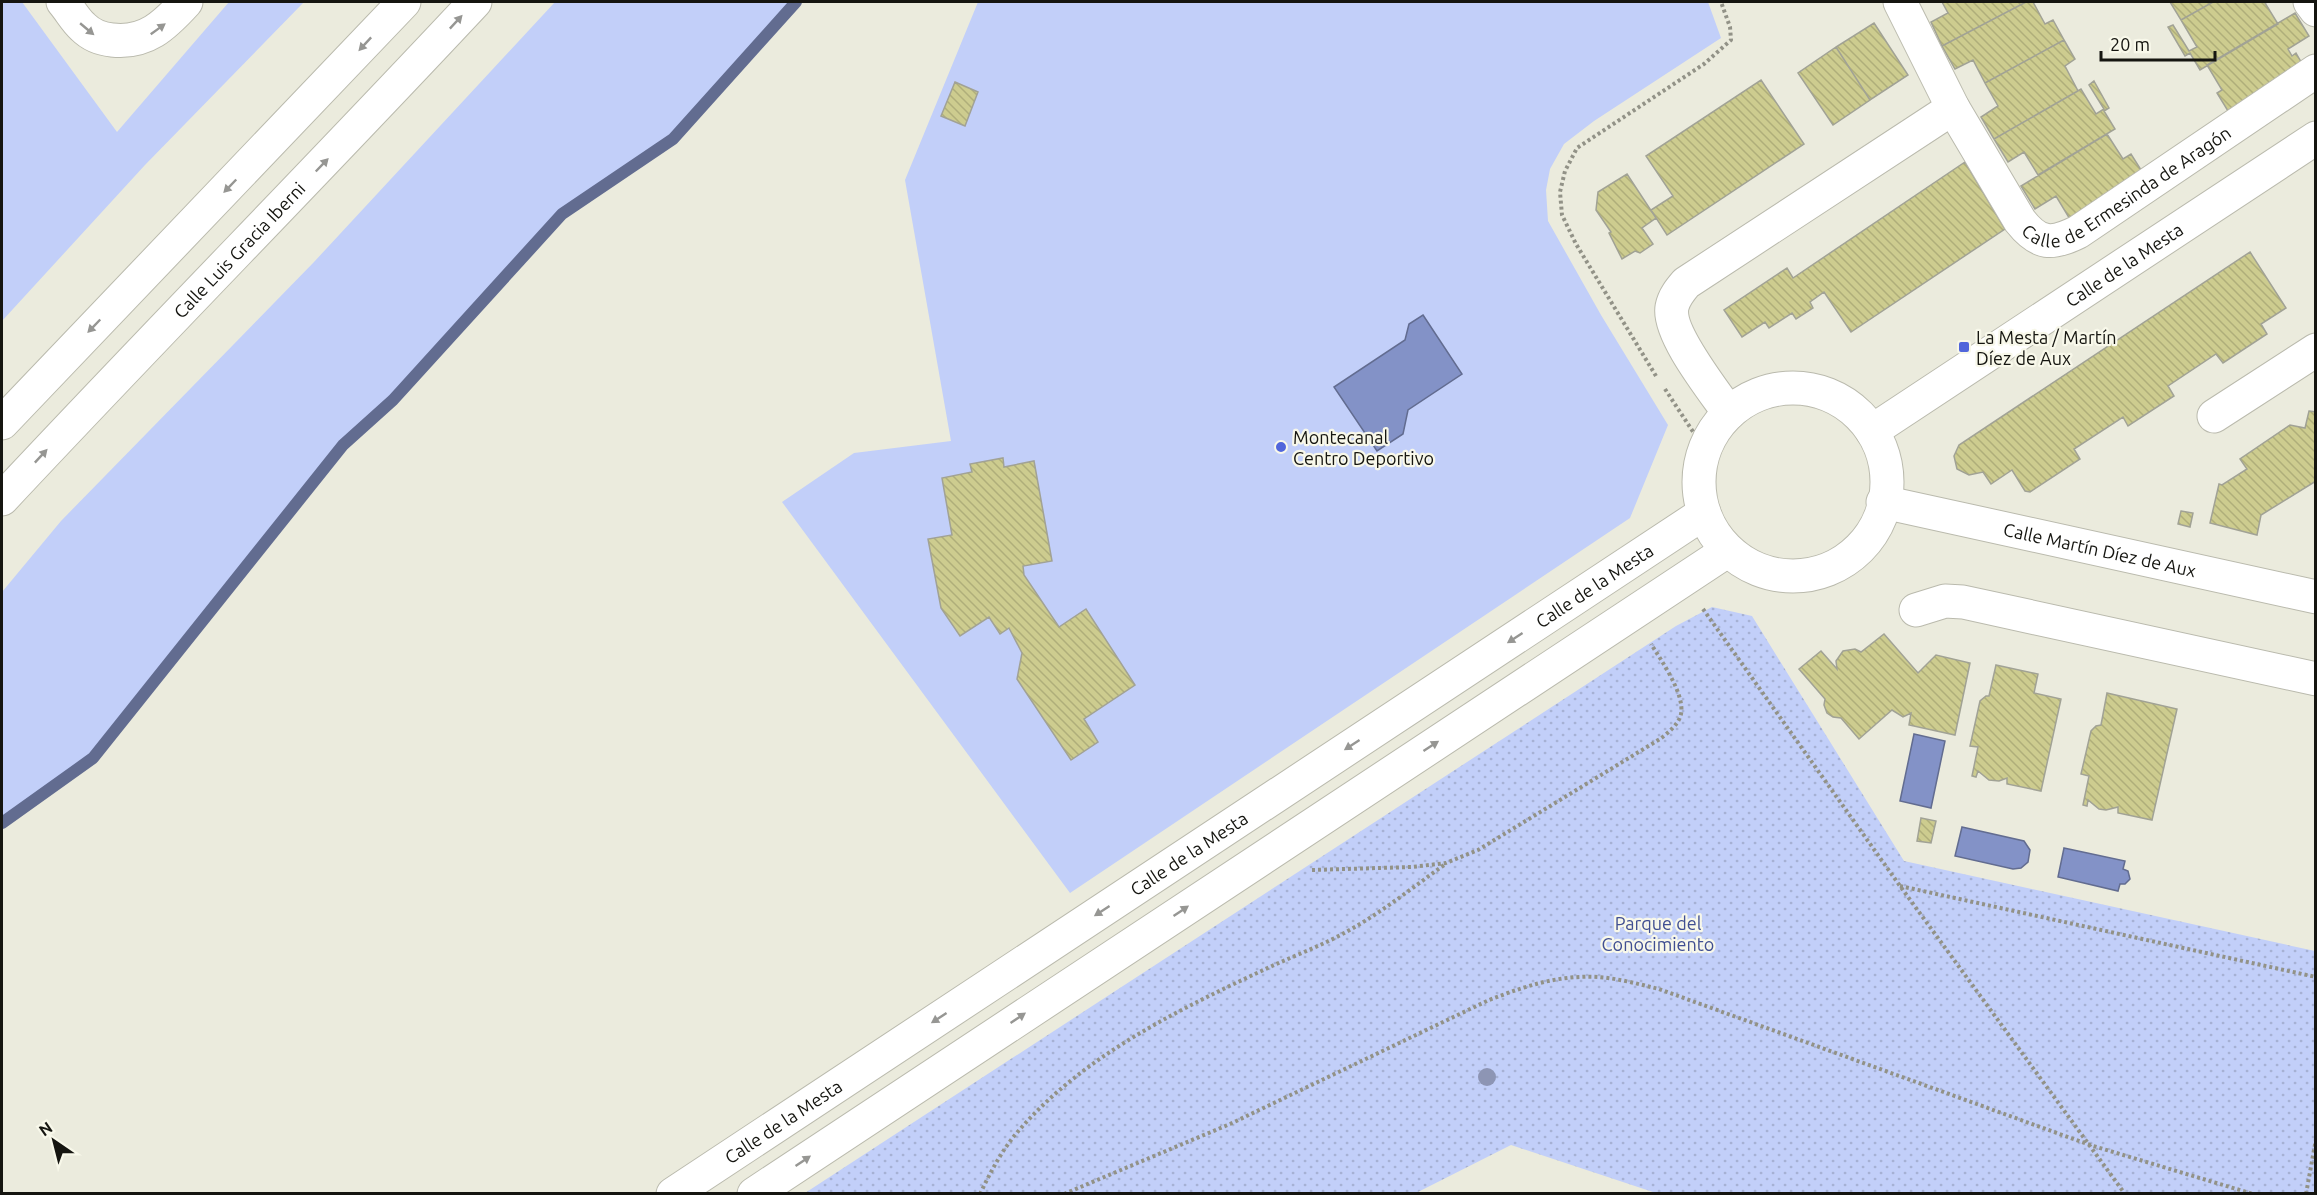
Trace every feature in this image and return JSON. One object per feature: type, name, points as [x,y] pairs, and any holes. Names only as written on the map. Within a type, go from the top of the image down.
[{"type":"street","points":[[63,2],[90,32],[106,40],[121,41],[147,36],[169,20],[186,2]]},
{"type":"street","points":[[2,423],[404,2]]},
{"type":"street","name":"Calle Luis Gracia Iberni","points":[[2,499],[475,2]]},
{"type":"street","name":"Calle de Ermesinda de Aragón","points":[[1900,2],[1953,108],[2020,221],[2032,235],[2044,240],[2060,241],[2078,231],[2316,71]]},
{"type":"street","points":[[2310,2],[2316,10]]},
{"type":"street","points":[[1729,413],[1677,335],[1672,309],[1677,294],[1686,283],[1953,108]]},
{"type":"street","name":"Calle de la Mesta","points":[[1872,431],[2316,138]]},
{"type":"street","points":[[2214,416],[2316,350]]},
{"type":"street","points":[[1777,389],[1804,389],[1835,398],[1849,407],[1872,431],[1885,465],[1887,480],[1883,502],[1872,533],[1860,549],[1845,561],[1827,570],[1805,576],[1786,577],[1762,572],[1727,551],[1711,528],[1704,513],[1699,492],[1705,450],[1712,435],[1729,413],[1751,397],[1777,389]]},
{"type":"street","name":"Calle Martín Díez de Aux","points":[[1883,502],[2316,597]]},
{"type":"street","name":"Calle de la Mesta","points":[[673,1194],[1704,513]]},
{"type":"street","points":[[754,1194],[1727,551]]},
{"type":"street","points":[[1916,610],[1946,601],[1962,602],[2316,680]]},
{"type":"path","points":[[1705,450],[1689,429],[1576,244],[1562,215],[1560,192],[1565,171],[1577,148],[1704,64],[1731,40],[1730,27],[1721,2]]},
{"type":"path","points":[[1683,580],[1900,886],[2125,1194]]},
{"type":"path","points":[[981,1194],[991,1171],[1015,1136],[1047,1102],[1088,1068],[1164,1019],[1346,932],[1446,863],[1478,850],[1660,739],[1673,728],[1681,715],[1681,703],[1674,684],[1633,615]]},
{"type":"path","points":[[1308,870],[1412,867],[1446,863]]},
{"type":"path","points":[[1900,886],[2316,977]]},
{"type":"path","points":[[1064,1194],[1230,1124],[1489,1000],[1532,984],[1580,976],[1622,980],[1659,989],[2090,1145],[2253,1194]]},
{"type":"path","points":[[2306,1194],[2316,1139]]},
{"type":"green space","points":[[2,2],[22,2],[117,132],[229,2],[304,2],[145,165],[2,321]]},
{"type":"green space","points":[[555,2],[796,2],[673,139],[562,214],[393,400],[343,445],[93,758],[2,823],[2,592],[61,521],[314,262]]},
{"type":"green space","name":"Montecanal Centro Deportivo","points":[[978,2],[1708,2],[1721,38],[1594,121],[1564,144],[1550,169],[1546,190],[1548,221],[1601,315],[1668,425],[1630,518],[1070,893],[782,502],[854,453],[951,441],[905,180]]},
{"type":"green space","name":"Parque del Conocimiento","points":[[1712,607],[1752,616],[1904,861],[2315,951],[2315,1193],[1656,1193],[1511,1145],[1416,1193],[805,1193],[1676,626]]},
{"type":"shaded area","points":[[1423,315],[1462,374],[1408,410],[1403,434],[1377,451],[1334,387],[1405,340],[1409,324]]},
{"type":"shaded area","points":[[1914,734],[1945,741],[1931,808],[1900,801]]},
{"type":"shaded area","points":[[1962,827],[2024,841],[2030,850],[2028,862],[2021,868],[2013,869],[1955,856]]},
{"type":"shaded area","points":[[2064,848],[2125,861],[2123,869],[2128,871],[2130,879],[2125,884],[2120,884],[2118,891],[2058,877]]},
{"type":"building","points":[[1942,2],[2026,2],[1942,46],[1931,22],[1948,13]]},
{"type":"building","points":[[2026,2],[2033,2],[2045,24],[2053,20],[2064,40],[1985,83],[1973,60],[1955,69],[1942,46]]},
{"type":"building","points":[[2170,2],[2213,2],[2181,20]]},
{"type":"building","points":[[2213,2],[2268,2],[2265,3],[2278,24],[2200,70],[2190,53],[2185,56],[2168,27],[2173,25],[2189,51],[2197,47],[2181,20]]},
{"type":"building","points":[[2295,13],[2309,36],[2288,49],[2292,56],[2296,53],[2304,67],[2231,116],[2217,93],[2222,90],[2207,65]]},
{"type":"building","points":[[1874,23],[1908,75],[1870,100],[1836,47]]},
{"type":"building","points":[[2064,40],[2075,59],[2065,66],[2078,91],[1994,139],[1981,117],[1998,106],[1985,83]]},
{"type":"building","points":[[1836,47],[1870,100],[1833,125],[1798,73]]},
{"type":"building","points":[[1761,80],[1804,144],[1667,235],[1651,210],[1673,196],[1646,156]]},
{"type":"building","points":[[2094,81],[2109,108],[2104,111],[2115,129],[2038,175],[2024,152],[2008,162],[1994,139],[2081,89],[2096,114],[2104,109],[2089,85]]},
{"type":"building","points":[[955,82],[978,92],[965,126],[941,116]]},
{"type":"building","points":[[2107,134],[2123,159],[2131,154],[2143,173],[2071,221],[2056,196],[2035,209],[2021,186]]},
{"type":"building","points":[[1965,162],[2005,229],[1851,332],[1824,292],[1810,302],[1813,308],[1796,319],[1792,313],[1769,328],[1765,322],[1742,337],[1724,310],[1787,268],[1793,278]]},
{"type":"building","points":[[1627,174],[1656,218],[1642,228],[1653,244],[1640,253],[1635,251],[1622,259],[1609,233],[1611,232],[1596,210],[1598,192]]},
{"type":"building","points":[[2250,252],[2286,308],[2261,324],[2267,334],[2223,363],[2216,354],[2168,386],[2174,396],[2128,426],[2123,417],[2074,449],[2080,459],[2030,492],[2025,491],[2012,470],[1991,484],[1983,472],[1969,475],[1957,469],[1954,456],[1959,445]]},
{"type":"building","points":[[2309,411],[2316,412],[2316,481],[2261,515],[2257,535],[2210,523],[2219,484],[2222,485],[2247,469],[2240,459],[2290,425],[2305,428]]},
{"type":"building","points":[[1003,458],[1004,467],[1034,461],[1052,561],[1023,566],[1024,575],[1059,627],[1086,609],[1135,685],[1084,719],[1098,742],[1071,760],[1017,679],[1022,653],[1009,628],[1000,634],[989,617],[960,636],[941,608],[928,539],[952,535],[942,478],[972,472],[970,464]]},
{"type":"building","points":[[2181,511],[2193,513],[2190,527],[2178,524]]},
{"type":"building","points":[[1884,634],[1918,673],[1936,655],[1970,663],[1955,735],[1909,725],[1911,713],[1903,717],[1892,710],[1859,739],[1841,718],[1827,713],[1824,705],[1825,699],[1799,669],[1821,651],[1837,669],[1836,661],[1843,651],[1855,649],[1861,652]]},
{"type":"building","points":[[1996,665],[2038,674],[2034,693],[2061,699],[2041,791],[2007,784],[2007,778],[1999,781],[1989,780],[1978,771],[1976,777],[1972,776],[1978,747],[1970,746],[1980,701],[1989,696]]},
{"type":"building","points":[[2107,693],[2177,709],[2152,820],[2118,813],[2118,807],[2099,809],[2088,800],[2087,806],[2083,805],[2089,776],[2081,774],[2091,731],[2101,725]]},
{"type":"building","points":[[1921,818],[1936,821],[1931,843],[1917,841]]},
{"type":"waterway","points":[[2,823],[93,758],[343,445],[393,400],[562,214],[673,139],[796,2]]},
{"type":"place","name":"La Mesta / Martín Díez de Aux","points":[[1964,347]]},
{"type":"place","name":"Montecanal Centro Deportivo","points":[[1281,447]]}]
